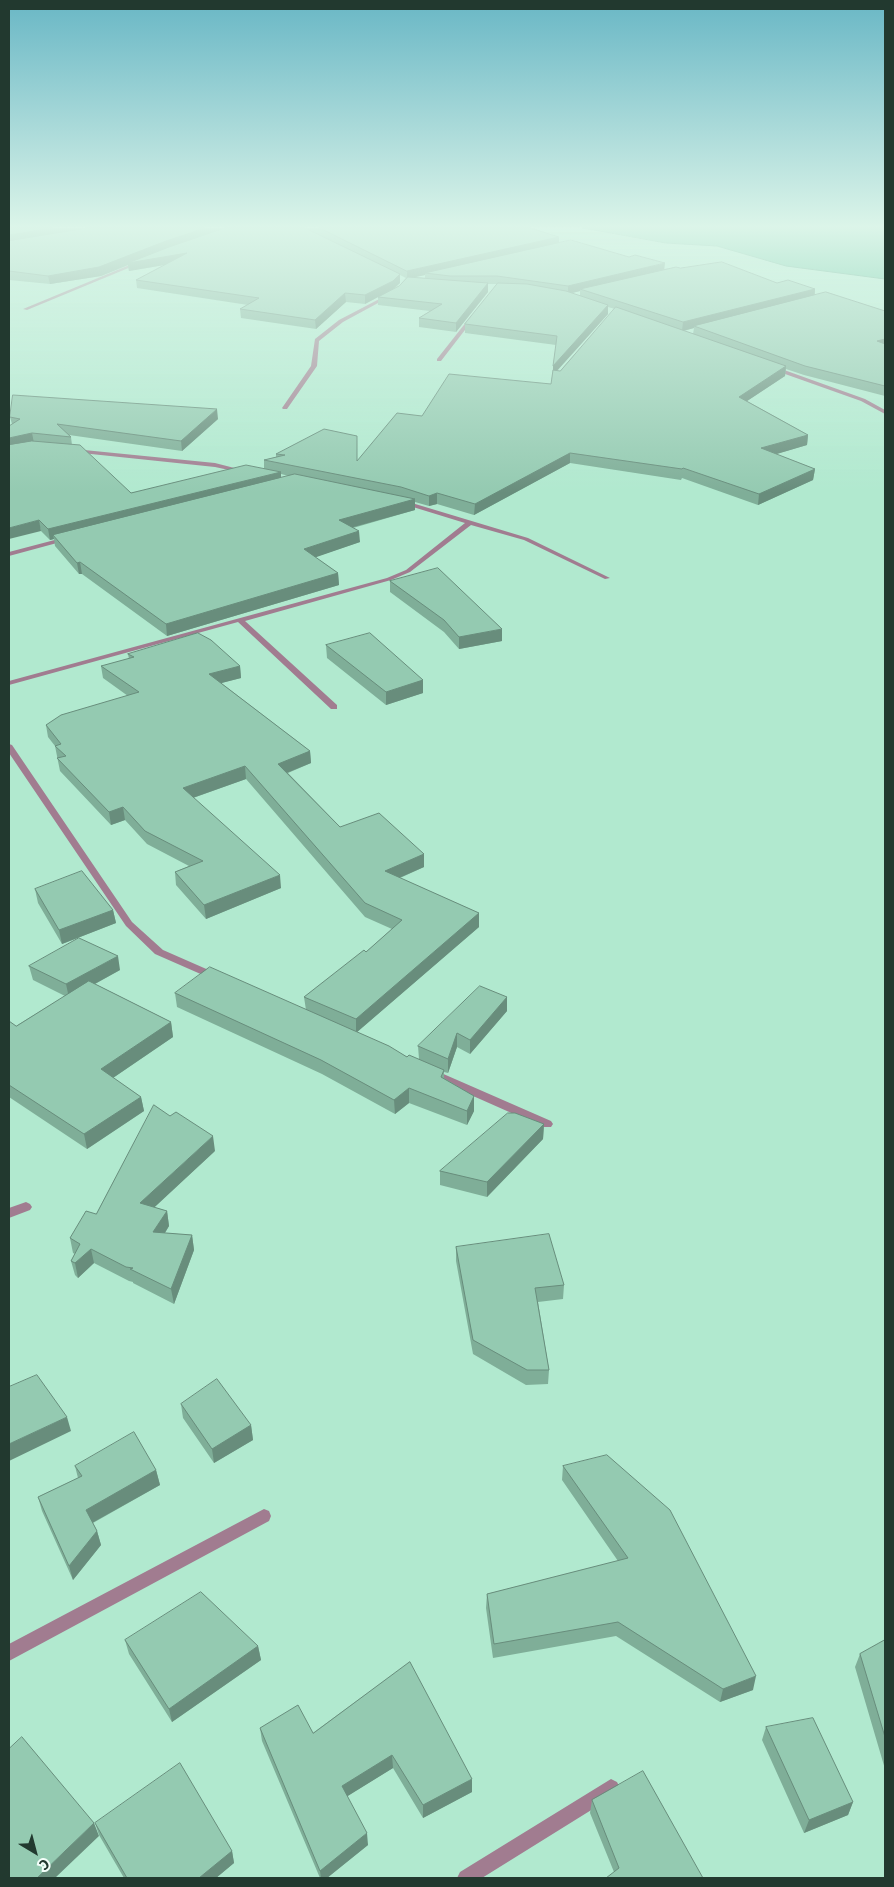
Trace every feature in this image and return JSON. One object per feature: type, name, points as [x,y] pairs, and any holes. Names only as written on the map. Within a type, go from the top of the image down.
[{"type":"street","points":[[284,408],[314,366],[317,340],[350,316]]},
{"type":"street","points":[[438,360],[474,316]]},
{"type":"street","points":[[763,364],[863,400],[885,412]]},
{"type":"street","points":[[63,450],[215,465],[251,472]]},
{"type":"street","points":[[391,500],[526,539],[607,578]]},
{"type":"street","points":[[9,683],[389,579],[408,571],[469,523]]},
{"type":"street","points":[[9,554],[76,537]]},
{"type":"street","points":[[240,620],[334,707]]},
{"type":"street","points":[[9,747],[129,924],[160,952],[222,980]]},
{"type":"street","points":[[421,1068],[547,1124]]},
{"type":"street","points":[[9,1213],[26,1207]]},
{"type":"street","points":[[9,1653],[264,1516]]},
{"type":"street","points":[[466,1878],[611,1788]]},
{"type":"building","points":[[288,316],[319,316],[315,320]]},
{"type":"building","points":[[422,316],[462,316],[456,323],[419,318]]},
{"type":"building","points":[[471,316],[598,316],[553,366],[557,336],[465,324]]},
{"type":"building","points":[[608,316],[642,316],[786,366],[739,397],[808,435],[761,448],[815,469],[759,494],[683,468],[570,453],[475,504],[437,493],[429,496],[401,487],[264,460],[285,455],[276,454],[324,429],[357,436],[357,461],[397,413],[422,416],[449,374],[551,384],[553,370],[560,371]]},
{"type":"building","points":[[664,316],[707,316],[683,322]]},
{"type":"building","points":[[733,316],[885,316],[885,339],[877,341],[885,344],[885,386],[805,366],[694,326]]},
{"type":"building","points":[[13,395],[217,409],[181,441],[57,424],[71,437],[32,433],[9,438],[9,426],[20,419],[10,417]]},
{"type":"building","points":[[32,441],[80,445],[131,493],[246,465],[281,472],[48,529],[39,520],[9,528],[9,445]]},
{"type":"building","points":[[295,474],[415,499],[339,520],[359,531],[304,549],[338,573],[166,624],[80,562],[77,563],[53,535]]},
{"type":"building","points":[[438,568],[502,629],[459,637],[444,620],[390,581]]},
{"type":"building","points":[[198,633],[211,640],[240,666],[209,674],[310,751],[278,764],[340,827],[379,813],[424,854],[385,871],[479,913],[356,1019],[304,997],[364,950],[366,952],[402,920],[365,903],[245,766],[183,788],[280,875],[204,905],[175,872],[203,861],[145,831],[123,807],[109,812],[57,758],[66,756],[55,746],[61,744],[46,725],[61,715],[139,692],[101,666],[134,657],[128,654]]},
{"type":"building","points":[[370,633],[423,680],[386,692],[326,645]]},
{"type":"building","points":[[82,871],[113,910],[59,930],[35,889]]},
{"type":"building","points":[[79,938],[118,956],[66,984],[29,966]]},
{"type":"building","points":[[210,967],[389,1046],[407,1057],[409,1055],[444,1070],[441,1077],[474,1096],[467,1111],[409,1088],[394,1100],[321,1060],[175,993]]},
{"type":"building","points":[[89,981],[171,1022],[101,1069],[141,1097],[84,1134],[9,1085],[9,1021],[16,1026]]},
{"type":"building","points":[[480,986],[507,997],[470,1040],[457,1033],[448,1059],[418,1046]]},
{"type":"building","points":[[154,1105],[170,1116],[176,1112],[213,1136],[140,1203],[167,1211],[153,1232],[192,1235],[171,1289],[130,1269],[133,1268],[126,1267],[91,1249],[75,1263],[71,1261],[80,1244],[70,1238],[86,1211],[96,1214]]},
{"type":"building","points":[[508,1113],[515,1113],[544,1124],[487,1182],[440,1171]]},
{"type":"building","points":[[549,1234],[564,1285],[535,1288],[549,1370],[527,1370],[473,1340],[456,1247]]},
{"type":"building","points":[[37,1375],[67,1417],[9,1444],[9,1387]]},
{"type":"building","points":[[217,1379],[251,1425],[212,1449],[181,1404]]},
{"type":"building","points":[[134,1432],[156,1470],[86,1510],[97,1531],[69,1566],[38,1497],[82,1476],[75,1466]]},
{"type":"building","points":[[607,1455],[670,1510],[756,1676],[723,1689],[618,1622],[494,1644],[487,1594],[628,1558],[563,1466]]},
{"type":"building","points":[[201,1592],[258,1646],[169,1709],[125,1640]]},
{"type":"building","points":[[885,1640],[885,1737],[860,1654]]},
{"type":"building","points":[[410,1662],[472,1779],[423,1805],[392,1755],[342,1786],[367,1833],[320,1871],[260,1728],[298,1705],[313,1733]]},
{"type":"building","points":[[813,1718],[853,1802],[809,1820],[766,1727]]},
{"type":"building","points":[[22,1737],[94,1823],[37,1878],[9,1878],[9,1749]]},
{"type":"building","points":[[180,1763],[232,1851],[199,1878],[127,1878],[95,1823]]},
{"type":"building","points":[[643,1771],[703,1878],[606,1878],[619,1868],[592,1800]]}]
